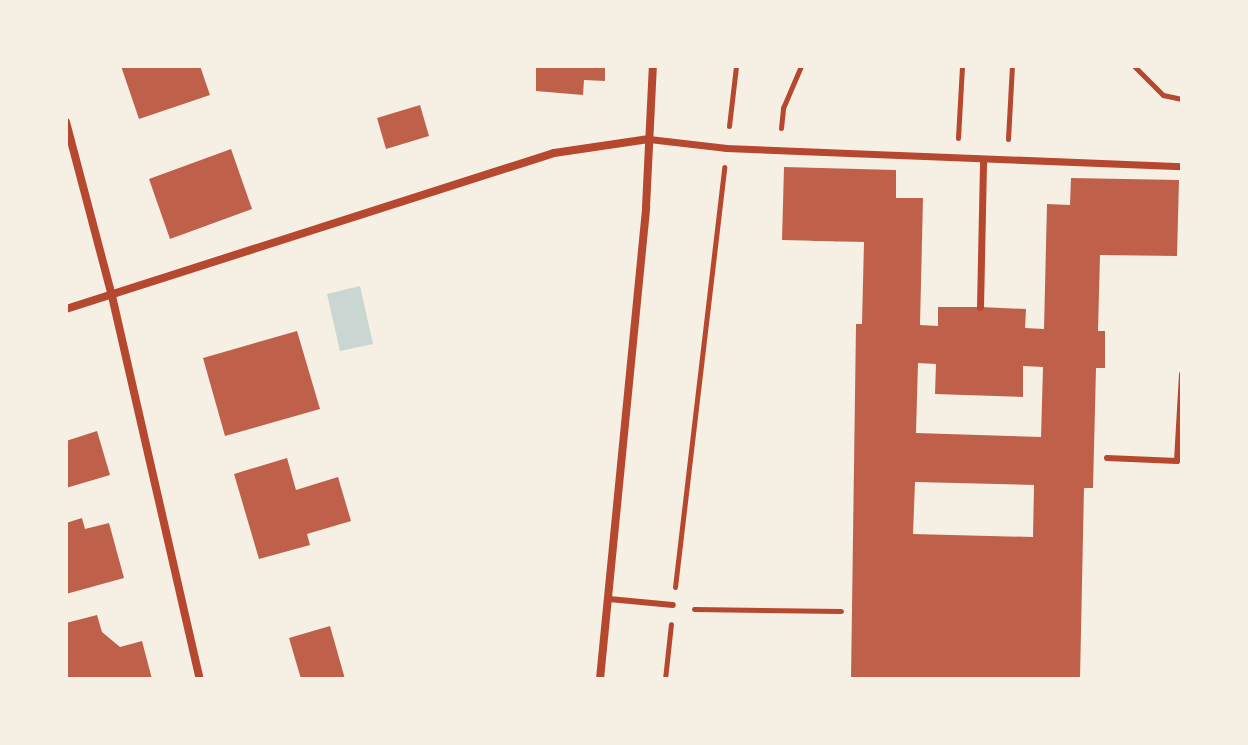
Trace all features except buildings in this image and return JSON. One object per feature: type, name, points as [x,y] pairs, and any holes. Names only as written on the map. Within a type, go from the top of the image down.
[{"type":"street","points":[[600,679],[638,300],[653,66]]},
{"type":"street","points":[[66,122],[112,296],[200,679]]},
{"type":"street","points":[[66,309],[554,153],[649,139],[726,148],[1182,166]]},
{"type":"street","points":[[980,307],[983,160]]},
{"type":"lane","points":[[1107,458],[1177,461],[1182,374]]},
{"type":"lane","points":[[609,599],[673,605]]},
{"type":"path","points":[[665,679],[736,66]]},
{"type":"path","points":[[779,149],[783,108],[801,66]]},
{"type":"path","points":[[957,159],[962,66]]},
{"type":"path","points":[[1007,160],[1012,66]]},
{"type":"path","points":[[1134,66],[1163,95],[1182,99]]},
{"type":"path","points":[[673,605],[692,609],[841,611]]},
{"type":"shaded area","points":[[360,286],[373,344],[340,351],[327,294]]}]
